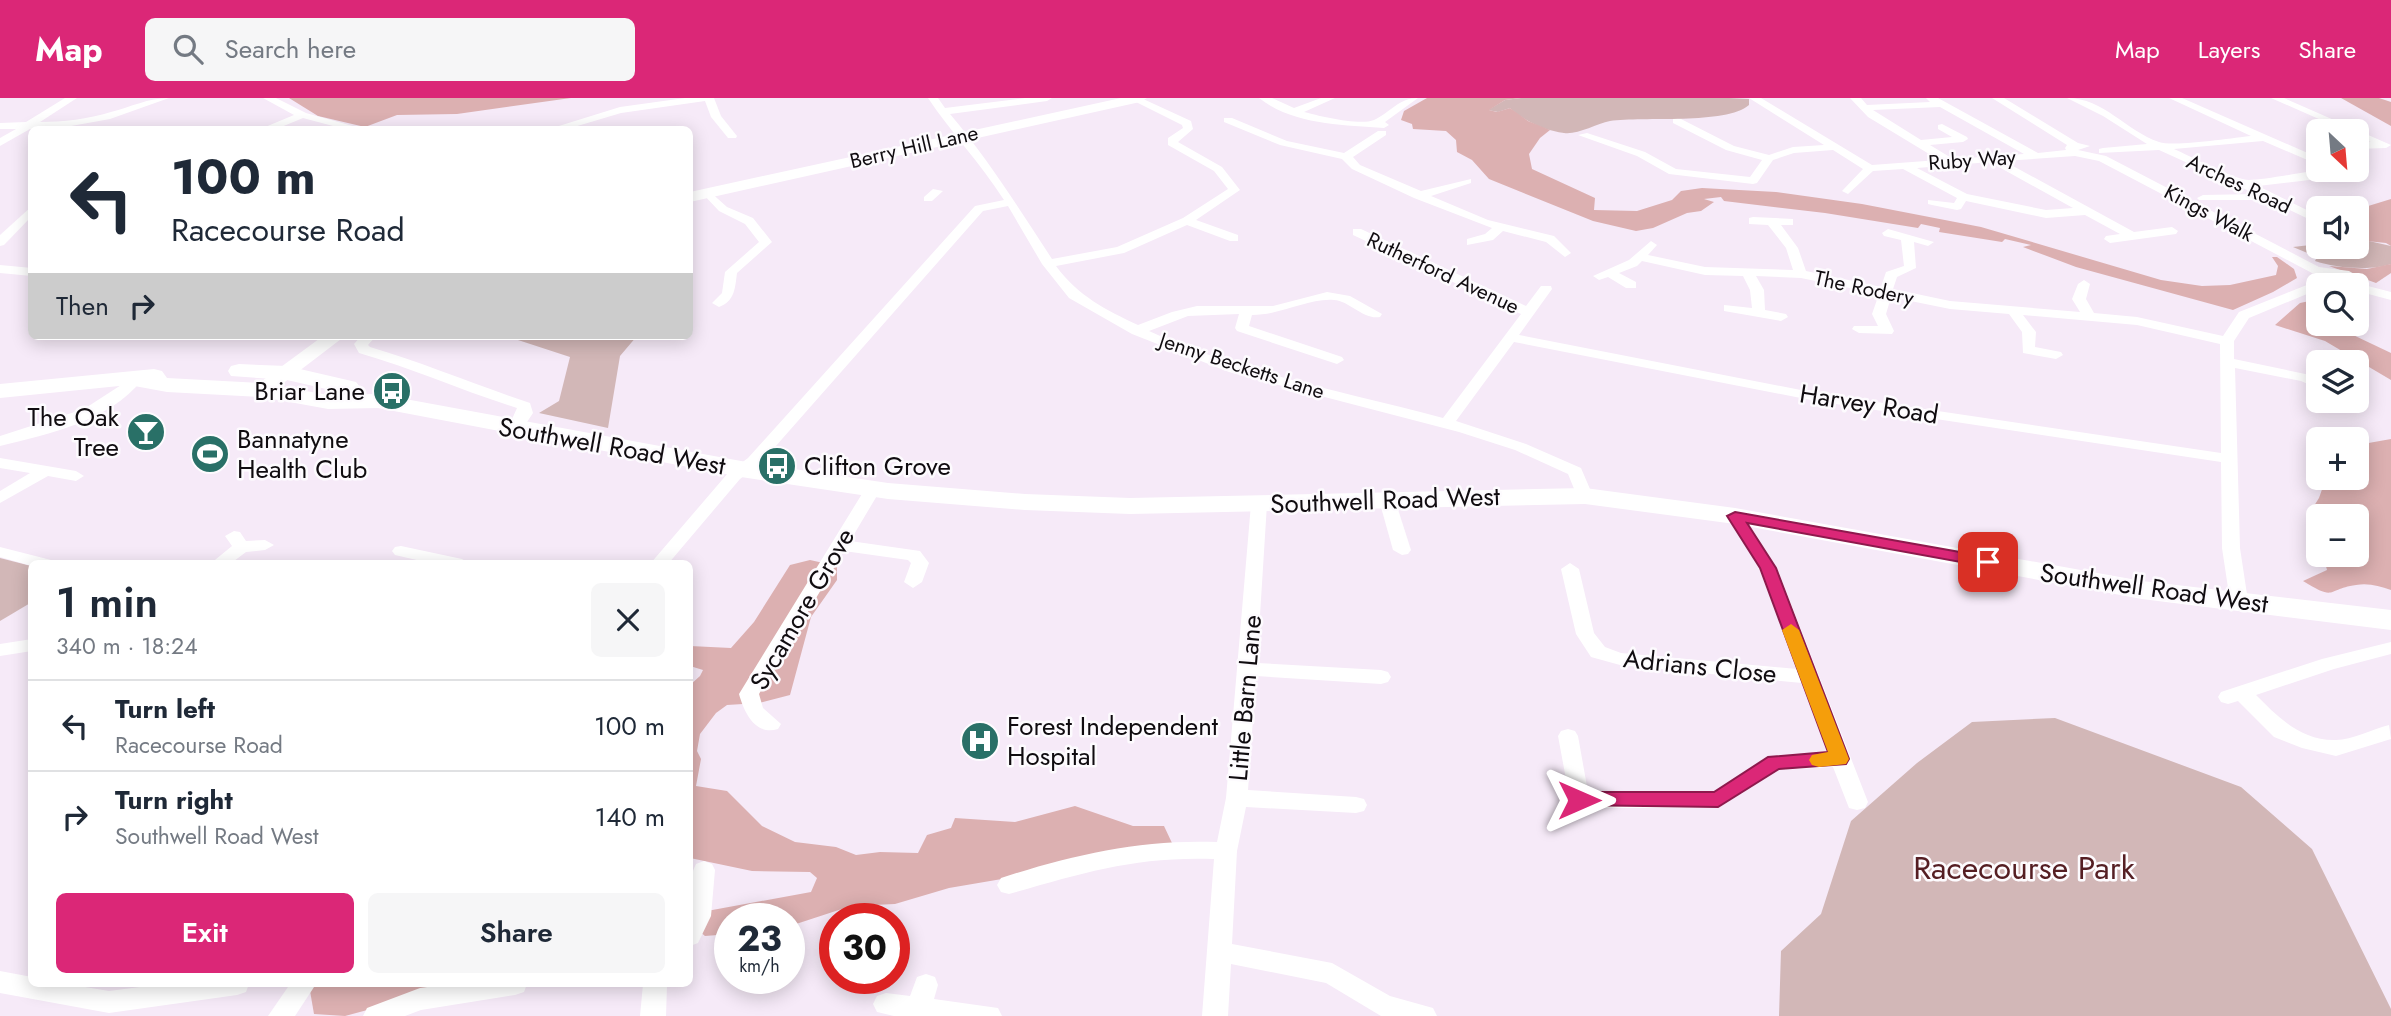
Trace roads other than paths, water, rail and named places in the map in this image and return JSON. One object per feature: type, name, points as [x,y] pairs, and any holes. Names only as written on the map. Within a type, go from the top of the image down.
[{"type":"main road","name":"Southwell Road West","points":[[0,391],[135,380],[179,371],[287,373],[351,388],[378,401]]},
{"type":"main road","name":"Southwell Road West","points":[[135,380],[167,385],[262,390],[328,402],[378,401],[741,469],[873,489],[1038,503],[1130,506],[1584,496],[1735,516],[2141,590],[2391,620]]},
{"type":"street","points":[[0,143],[72,98]]},
{"type":"street","points":[[60,125],[110,116],[164,98]]},
{"type":"street","points":[[268,98],[302,115],[346,126]]},
{"type":"street","points":[[565,126],[620,110],[708,98],[716,117],[732,136]]},
{"type":"street","name":"Jenny Becketts Lane","points":[[933,98],[941,112],[966,136],[1011,202],[1048,264],[1075,297],[1166,344],[1269,379],[1447,424],[1543,454],[1575,471],[1584,496]]},
{"type":"street","points":[[941,112],[1047,98]]},
{"type":"street","points":[[1048,264],[1120,250],[1187,221],[1234,190],[1218,169],[1172,143],[1173,138],[1188,129],[1187,123],[1137,98]]},
{"type":"street","name":"Berry Hill Lane","points":[[693,196],[1137,98]]},
{"type":"street","points":[[1264,98],[1294,112],[1372,131]]},
{"type":"street","points":[[1294,112],[1330,98]]},
{"type":"street","points":[[1346,157],[1393,110],[1413,98]]},
{"type":"street","points":[[1754,98],[1870,168],[1849,189],[1836,184]]},
{"type":"street","points":[[1855,98],[1863,108],[1951,162]]},
{"type":"street","points":[[1997,98],[2076,150],[2103,154],[2160,146],[2266,138]]},
{"type":"street","name":"Arches Road","points":[[2072,98],[2108,114],[2133,133],[2306,214]]},
{"type":"street","points":[[2174,98],[2306,156]]},
{"type":"street","points":[[2277,98],[2326,119]]},
{"type":"street","points":[[1863,108],[1936,101],[2036,156]]},
{"type":"street","points":[[273,126],[302,115]]},
{"type":"street","points":[[1228,120],[1284,143],[1346,157],[1356,167],[1484,223],[1550,239],[1564,253]]},
{"type":"street","points":[[1664,122],[1694,120]]},
{"type":"street","points":[[1677,121],[1730,148],[1769,158],[1793,150],[1836,147]]},
{"type":"street","points":[[0,126],[64,126]]},
{"type":"street","points":[[1919,143],[1964,139],[1942,127]]},
{"type":"street","points":[[1571,139],[1585,133],[1641,154],[1668,174],[1753,181],[1769,158]]},
{"type":"street","points":[[2370,138],[2386,145],[2370,146]]},
{"type":"street","points":[[2290,149],[2306,147]]},
{"type":"street","name":"Ruby Way","points":[[1870,168],[2036,156],[2076,150]]},
{"type":"street","name":"Kings Walk","points":[[2103,154],[2311,273]]},
{"type":"street","points":[[1992,159],[2097,214],[2132,236]]},
{"type":"street","points":[[1906,166],[1963,197],[2044,221],[2097,214]]},
{"type":"street","points":[[2245,184],[2306,177]]},
{"type":"street","points":[[1418,196],[1469,181]]},
{"type":"street","points":[[708,193],[723,209],[749,221],[766,242],[731,272],[728,294],[719,303]]},
{"type":"street","points":[[1932,202],[1957,207],[1963,197]]},
{"type":"street","points":[[2203,198],[2271,197]]},
{"type":"street","points":[[661,560],[741,469],[754,461],[979,208],[1011,202]]},
{"type":"street","points":[[0,242],[28,213]]},
{"type":"street","points":[[1187,221],[1234,238]]},
{"type":"street","points":[[1753,221],[1789,222]]},
{"type":"street","points":[[1772,222],[1792,248],[1801,274]]},
{"type":"street","points":[[1471,243],[1489,237],[1501,227]]},
{"type":"street","name":"Rutherford Avenue","points":[[1357,232],[1530,313]]},
{"type":"street","points":[[2110,239],[2172,232]]},
{"type":"street","points":[[1888,233],[1928,242]]},
{"type":"street","points":[[1550,239],[1565,234]]},
{"type":"street","points":[[1859,329],[1887,331],[1879,314],[1891,275],[1910,268],[1907,237]]},
{"type":"street","points":[[1631,285],[1605,274],[1642,257],[1651,246]]},
{"type":"street","name":"The Rodery","points":[[1642,257],[1705,271],[1801,274],[1950,305],[2137,321],[2227,341]]},
{"type":"street","points":[[0,269],[28,272]]},
{"type":"street","points":[[1747,272],[1757,290],[1759,313]]},
{"type":"street","points":[[2084,284],[2079,299],[2088,315]]},
{"type":"street","points":[[2239,601],[2231,548],[2227,341],[2244,315],[2306,286]]},
{"type":"street","points":[[1447,424],[1546,289]]},
{"type":"street","name":"Kings Walk","points":[[2369,290],[2391,296]]},
{"type":"street","points":[[1137,331],[1166,317],[1187,311],[1275,310],[1309,298],[1339,296],[1375,314]]},
{"type":"street","points":[[1729,307],[1781,317]]},
{"type":"street","points":[[1246,311],[1242,328],[1337,360]]},
{"type":"street","points":[[2014,312],[2029,332],[2028,350],[2056,355]]},
{"type":"street","name":"Harvey Road","points":[[1510,337],[1816,397],[2230,459]]},
{"type":"street","points":[[262,390],[330,340]]},
{"type":"street","points":[[365,340],[361,344],[364,350],[420,366],[472,389],[525,406],[525,413],[516,428]]},
{"type":"street","points":[[2228,362],[2306,379]]},
{"type":"street","points":[[0,441],[100,407],[120,395],[135,380]]},
{"type":"street","points":[[0,463],[76,476]]},
{"type":"street","points":[[0,498],[45,471]]},
{"type":"street","name":"Sycamore Grove","points":[[771,724],[754,712],[750,694],[873,489]]},
{"type":"street","points":[[1387,500],[1402,550]]},
{"type":"street","name":"Little Barn Lane","points":[[1215,1016],[1226,851],[1237,798],[1259,504]]},
{"type":"street","points":[[1735,516],[1768,568],[1857,802]]},
{"type":"street","points":[[221,560],[237,542],[265,544]]},
{"type":"street","points":[[838,545],[914,555],[920,563],[913,582]]},
{"type":"street","points":[[401,551],[443,560]]},
{"type":"street","points":[[0,552],[31,560]]},
{"type":"street","name":"Adrians Close","points":[[1570,569],[1585,634],[1598,652],[1620,659],[1808,677]]},
{"type":"street","points":[[0,650],[28,646]]},
{"type":"street","points":[[2389,732],[2336,748],[2302,741],[2281,732],[2235,695],[2329,664],[2391,648]]},
{"type":"street","points":[[1247,669],[1381,677]]},
{"type":"street","points":[[1567,736],[1579,800],[1718,800],[1775,762],[1840,759]]},
{"type":"street","points":[[1237,798],[1356,805]]},
{"type":"street","points":[[1009,885],[1104,858],[1175,849],[1226,851]]},
{"type":"street","points":[[693,929],[699,916],[704,870]]},
{"type":"street","points":[[1218,951],[1332,974],[1384,1006],[1424,1016]]},
{"type":"street","points":[[0,982],[109,1002],[216,987]]},
{"type":"street","points":[[281,1016],[302,987]]},
{"type":"street","points":[[376,1016],[420,999],[497,987]]},
{"type":"street","points":[[653,1016],[655,987]]},
{"type":"street","points":[[886,1003],[923,996],[989,1016]]},
{"type":"place","name":"Briar Lane","points":[[392,391]]},
{"type":"place","name":"The Oak Tree","points":[[146,432]]},
{"type":"place","name":"Bannatyne Health Club","points":[[210,454]]},
{"type":"place","name":"Clifton Grove","points":[[777,466]]},
{"type":"place","name":"Forest Independent Hospital","points":[[980,741]]},
{"type":"park label","name":"Racecourse Park","points":[[2024,868]]}]
